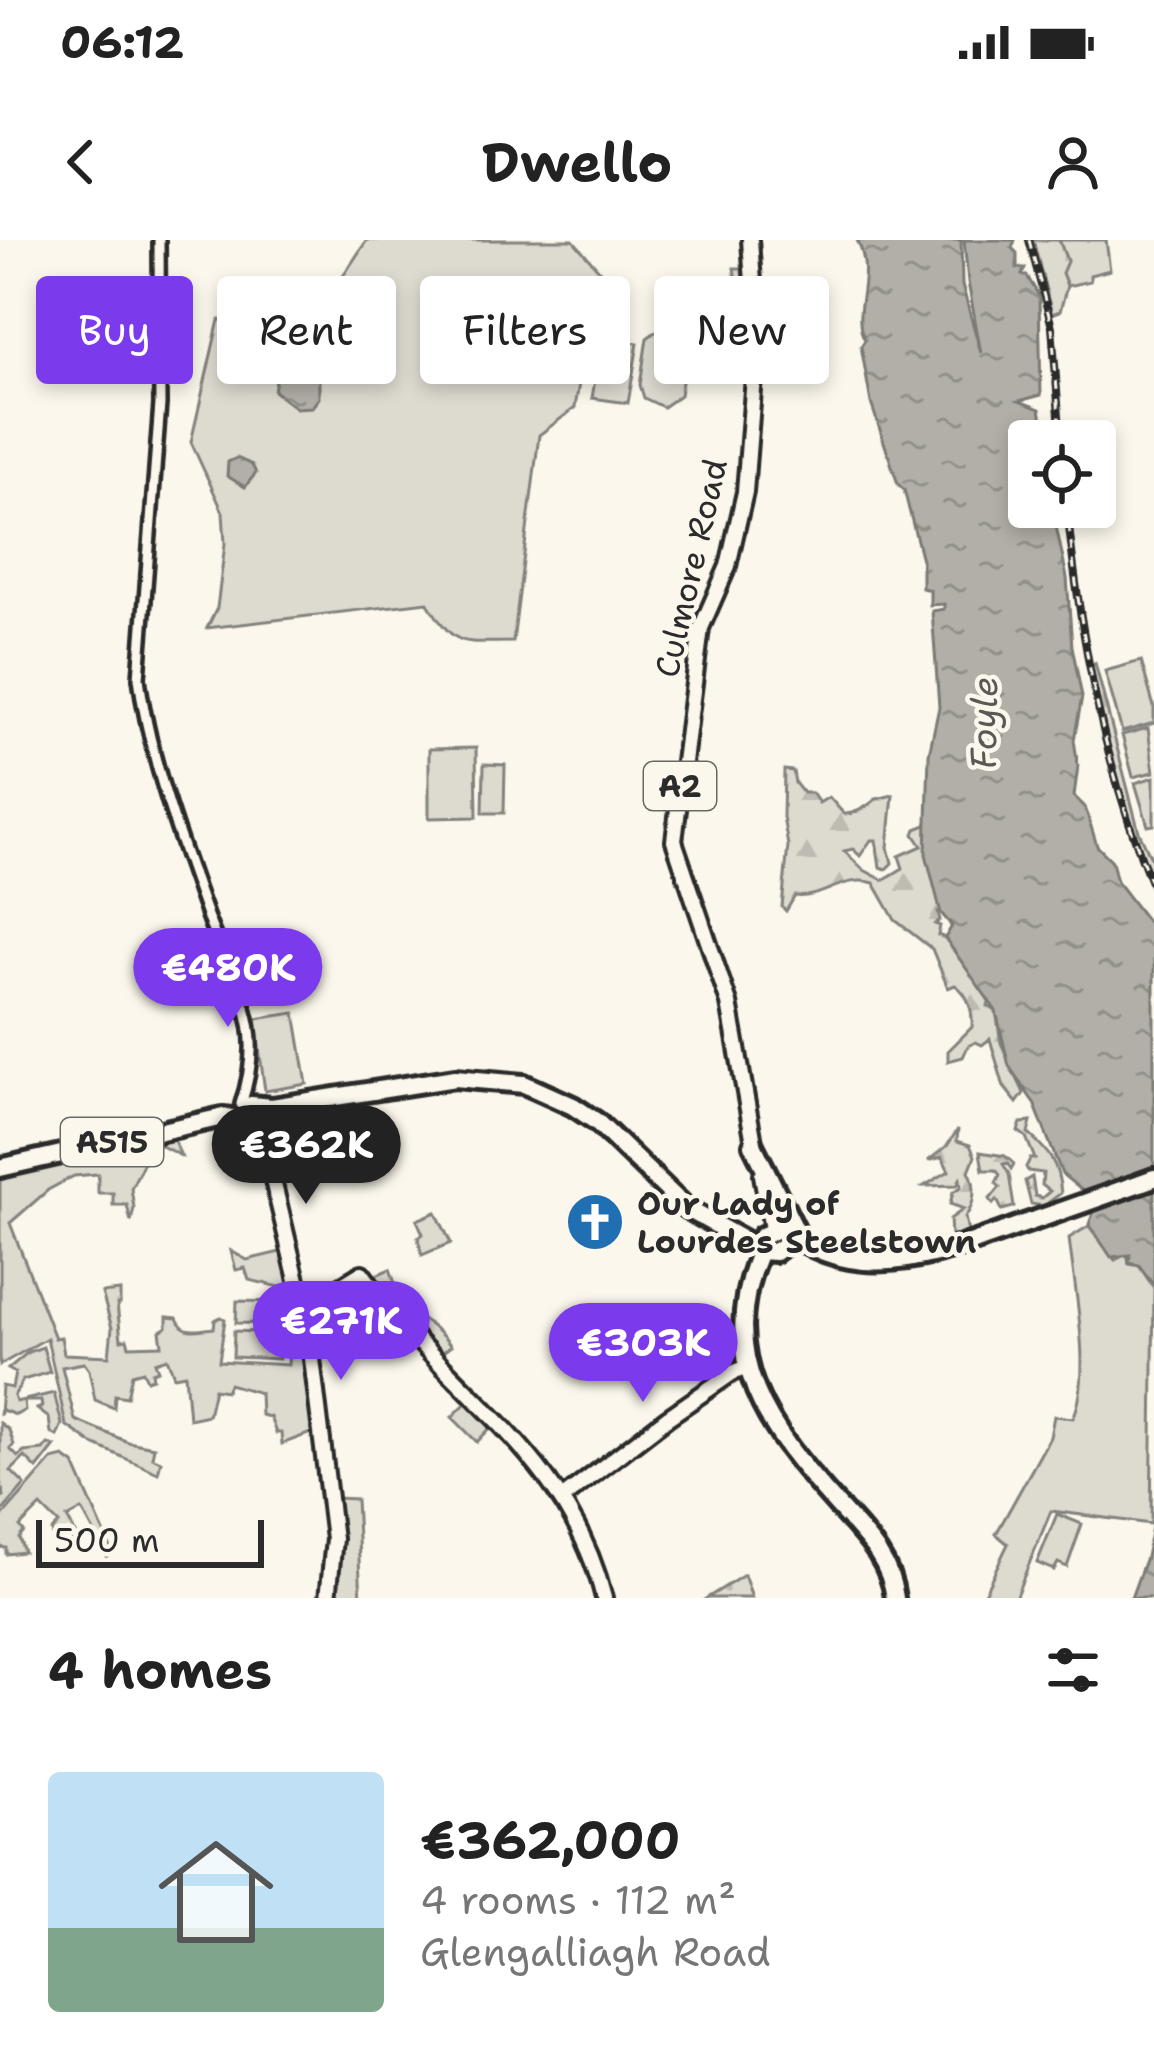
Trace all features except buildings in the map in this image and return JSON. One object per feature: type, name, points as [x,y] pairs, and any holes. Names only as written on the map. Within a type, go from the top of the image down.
[{"type":"highway","name":"A515","points":[[0,1168],[245,1111],[474,1079],[529,1088],[561,1100],[597,1122],[686,1208],[736,1233],[872,1267],[934,1262],[1154,1180]]},
{"type":"highway","points":[[754,1145],[793,1231],[810,1243],[847,1256]]},
{"type":"highway","name":"A515","points":[[772,1241],[875,1262],[915,1260],[1021,1228]]},
{"type":"highway","name":"Culmore Road","points":[[772,1241],[753,1271],[746,1295],[743,1366],[769,1421],[883,1557],[895,1598]]},
{"type":"highway","points":[[746,1295],[761,1269],[782,1256],[872,1267]]},
{"type":"main road","name":"Culmore Road","points":[[750,240],[757,339],[745,491],[728,566],[701,628],[674,841],[728,1001],[772,1241]]},
{"type":"main road","points":[[245,1111],[272,1176],[307,1296],[334,1539],[328,1598]]},
{"type":"main road","points":[[307,1296],[334,1290],[362,1273],[399,1321],[527,1451],[563,1498],[594,1564],[604,1598]]},
{"type":"main road","points":[[563,1498],[743,1366]]},
{"type":"street","points":[[159,240],[160,404],[139,679],[147,723],[196,886],[243,996],[253,1039],[245,1111]]},
{"type":"green space","points":[[367,240],[573,240],[604,276],[420,276],[420,384],[579,384],[575,408],[539,435],[513,642],[461,640],[427,602],[207,628],[217,608],[225,544],[223,512],[191,442],[217,329],[217,384],[396,384],[396,276],[343,276]]},
{"type":"green space","points":[[1033,240],[1059,240],[1067,261],[1060,311],[1052,314]]},
{"type":"green space","points":[[1059,240],[1106,240],[1110,270],[1067,286],[1062,273],[1067,261]]},
{"type":"green space","points":[[654,333],[654,384],[682,384],[680,395],[663,407],[644,398],[640,385],[647,338]]},
{"type":"green space","points":[[630,342],[638,343],[628,403],[592,398],[594,384],[630,384]]},
{"type":"green space","points":[[1141,661],[1154,723],[1122,732],[1105,671]]},
{"type":"green space","points":[[1095,663],[1139,832],[1154,864],[1154,890],[1110,751],[1090,666]]},
{"type":"green space","points":[[1148,728],[1154,772],[1133,777],[1122,735]]},
{"type":"green space","points":[[476,748],[477,817],[429,818],[429,749]]},
{"type":"green space","points":[[484,764],[505,765],[504,813],[483,813]]},
{"type":"green space","points":[[784,770],[793,771],[803,793],[812,793],[819,803],[829,797],[844,814],[893,795],[888,847],[892,863],[886,869],[880,867],[876,840],[860,856],[853,849],[844,851],[883,880],[903,868],[899,856],[922,846],[914,834],[926,825],[931,813],[950,913],[949,922],[945,913],[938,912],[938,935],[991,995],[988,1006],[996,1011],[1001,1043],[1024,1093],[1017,1103],[1004,1087],[990,1039],[968,1046],[963,1057],[948,1061],[948,1051],[972,1027],[969,1004],[955,985],[948,988],[932,949],[895,920],[874,883],[853,882],[795,896],[786,911],[782,907],[788,846]]},
{"type":"green space","points":[[1154,777],[1154,825],[1148,826],[1135,783]]},
{"type":"green space","points":[[295,1013],[307,1084],[265,1091],[255,1019]]},
{"type":"green space","points":[[1031,1122],[1028,1133],[1052,1159],[1060,1182],[1061,1193],[1044,1206],[1031,1204],[1025,1181],[1032,1177],[1035,1196],[1042,1198],[1050,1191],[1042,1185],[1043,1173],[1026,1167],[1035,1159],[1026,1137],[1018,1131],[1021,1123]]},
{"type":"green space","points":[[958,1129],[957,1141],[970,1145],[975,1156],[969,1171],[974,1189],[965,1217],[968,1232],[965,1240],[957,1241],[951,1236],[950,1219],[964,1209],[950,1204],[953,1192],[961,1187],[960,1179],[957,1185],[924,1186],[949,1171],[942,1157],[928,1161],[947,1146]]},
{"type":"green space","points":[[171,1134],[181,1156],[154,1142],[131,1188],[131,1222],[127,1205],[113,1205],[113,1193],[98,1193],[98,1174],[74,1176],[48,1190],[10,1223],[55,1338],[61,1337],[64,1354],[109,1356],[112,1328],[102,1293],[120,1291],[121,1340],[127,1339],[129,1346],[162,1345],[160,1331],[167,1327],[167,1317],[177,1318],[192,1330],[214,1328],[221,1317],[225,1319],[219,1361],[288,1365],[290,1329],[280,1287],[249,1280],[245,1268],[236,1270],[231,1251],[247,1260],[290,1253],[319,1430],[282,1444],[270,1417],[261,1415],[260,1393],[229,1384],[226,1391],[214,1389],[208,1415],[189,1419],[185,1374],[174,1376],[167,1358],[155,1362],[158,1370],[152,1372],[153,1378],[147,1380],[143,1371],[132,1374],[127,1397],[115,1395],[114,1408],[95,1400],[84,1363],[62,1367],[75,1420],[128,1442],[154,1447],[152,1457],[161,1461],[158,1473],[91,1443],[66,1425],[47,1338],[0,1365],[0,1176]]},
{"type":"green space","points":[[980,1152],[1005,1156],[1014,1164],[1011,1169],[1003,1164],[1014,1207],[1002,1210],[997,1200],[993,1204],[990,1199],[1000,1187],[996,1183],[1000,1175],[996,1170],[983,1170]]},
{"type":"green space","points":[[436,1212],[451,1243],[422,1255],[418,1238],[423,1234],[417,1220]]},
{"type":"green space","points":[[1089,1226],[1115,1260],[1127,1254],[1129,1264],[1139,1266],[1154,1288],[1151,1524],[1051,1511],[1015,1598],[982,1598],[1008,1544],[996,1534],[1050,1437],[1054,1416],[1073,1418],[1079,1400],[1080,1330],[1069,1238]]},
{"type":"green space","points":[[390,1269],[400,1297],[411,1307],[403,1313],[371,1277]]},
{"type":"green space","points":[[237,1301],[279,1302],[279,1324],[236,1323]]},
{"type":"green space","points":[[409,1315],[426,1322],[451,1346],[438,1356],[405,1318]]},
{"type":"green space","points":[[234,1331],[280,1333],[279,1359],[233,1357]]},
{"type":"green space","points":[[43,1347],[50,1372],[23,1380],[14,1396],[16,1402],[54,1393],[62,1424],[57,1436],[51,1433],[49,1418],[37,1409],[41,1401],[24,1401],[25,1410],[16,1415],[2,1410],[0,1415],[2,1386],[12,1388],[15,1373],[8,1369],[28,1352]]},
{"type":"green space","points":[[468,1401],[493,1425],[477,1442],[452,1417]]},
{"type":"green space","points":[[0,1423],[9,1430],[14,1445],[10,1449],[18,1457],[48,1444],[55,1446],[37,1469],[25,1457],[11,1471],[25,1485],[0,1514],[4,1496]]},
{"type":"green space","points":[[64,1457],[74,1464],[113,1553],[107,1556],[82,1510],[67,1518],[77,1536],[65,1550],[52,1531],[59,1524],[41,1506],[20,1527],[24,1552],[6,1554],[6,1548],[0,1547],[0,1519],[52,1460]]},
{"type":"green space","points":[[335,1498],[356,1499],[361,1598],[330,1598]]},
{"type":"green space","points":[[1057,1514],[1082,1524],[1067,1567],[1058,1563],[1054,1570],[1037,1563]]},
{"type":"green space","points":[[744,1575],[752,1598],[707,1598]]},
{"type":"water","name":"Foyle","points":[[857,240],[961,240],[962,285],[981,353],[964,240],[1015,240],[1017,268],[1025,268],[1022,275],[1039,296],[1041,395],[1019,401],[1040,409],[1042,420],[1008,420],[1008,528],[1056,528],[1082,697],[1074,740],[1078,766],[1074,796],[1085,807],[1097,846],[1112,861],[1117,882],[1154,930],[1154,1286],[1139,1265],[1129,1263],[1130,1255],[1111,1257],[1089,1224],[1095,1208],[1091,1198],[1062,1174],[1034,1103],[1009,1066],[996,1011],[945,938],[952,926],[941,913],[926,854],[929,754],[939,707],[932,611],[944,609],[944,604],[930,605],[930,590],[922,588],[922,560],[904,490],[871,403],[861,346],[865,340],[860,318],[862,254]]},
{"type":"water","points":[[275,384],[319,384],[319,398],[312,407],[296,408],[274,391]]},
{"type":"water","points":[[237,458],[252,465],[256,473],[245,487],[227,476],[228,462]]},
{"type":"water","points":[[1154,1517],[1154,1598],[1131,1598],[1146,1557]]},
{"type":"railway","points":[[1029,240],[1052,327],[1059,420]]},
{"type":"railway","points":[[1070,528],[1079,605],[1108,750],[1154,890]]},
{"type":"place","name":"Our Lady of Lourdes Steelstown","points":[[595,1222]]}]
